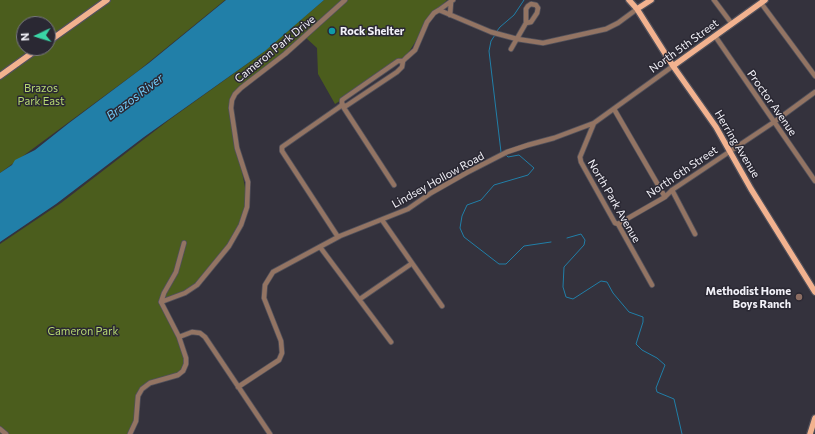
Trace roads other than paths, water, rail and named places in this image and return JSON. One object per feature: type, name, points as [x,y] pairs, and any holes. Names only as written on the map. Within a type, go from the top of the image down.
[{"type":"main road","points":[[56,36],[107,0]]},
{"type":"main road","name":"Herring Avenue","points":[[629,0],[637,9],[673,66],[716,127],[774,227],[815,292]]},
{"type":"main road","name":"Herring Avenue","points":[[634,0],[637,9]]},
{"type":"main road","points":[[637,9],[651,0]]},
{"type":"main road","name":"North 5th Street","points":[[673,66],[763,1]]},
{"type":"main road","points":[[0,76],[28,56]]},
{"type":"main road","points":[[810,434],[815,418]]},
{"type":"street","name":"Cameron Park Drive","points":[[161,302],[186,293],[197,285],[229,246],[241,225],[247,207],[248,182],[238,154],[235,139],[231,108],[232,100],[235,94],[286,54],[345,0]]},
{"type":"street","points":[[714,0],[732,24]]},
{"type":"street","points":[[338,237],[282,151],[283,145],[342,105],[346,106],[397,72],[402,67],[403,61],[414,50],[427,22],[434,13],[452,1]]},
{"type":"street","points":[[450,15],[452,1]]},
{"type":"street","points":[[763,1],[815,76]]},
{"type":"street","points":[[440,10],[491,32],[517,39],[543,43],[606,29],[618,23],[637,9]]},
{"type":"street","points":[[511,49],[526,23]]},
{"type":"street","name":"Proctor Avenue","points":[[715,36],[815,181]]},
{"type":"street","points":[[394,185],[342,105],[342,100],[398,61],[403,61]]},
{"type":"street","name":"North 5th Street","points":[[614,109],[673,66]]},
{"type":"street","name":"North 6th Street","points":[[618,224],[665,196],[774,122],[815,92]]},
{"type":"street","points":[[614,109],[665,196]]},
{"type":"street","name":"Lindsey Hollow Road","points":[[238,387],[279,360],[282,353],[281,341],[264,298],[265,285],[272,272],[338,237],[408,209],[431,193],[507,152],[554,138],[594,123],[614,109]]},
{"type":"street","name":"North Park Avenue","points":[[594,123],[580,160],[616,225],[618,224],[652,285]]},
{"type":"street","points":[[810,174],[815,171]]},
{"type":"street","points":[[672,190],[695,234]]},
{"type":"street","points":[[382,220],[411,264],[442,306]]},
{"type":"street","points":[[130,434],[136,421],[138,396],[142,389],[150,383],[178,375],[184,370],[187,362],[179,337],[161,302],[176,272],[184,243]]},
{"type":"street","points":[[320,247],[391,342]]},
{"type":"street","points":[[360,299],[411,264]]},
{"type":"street","points":[[179,337],[192,332],[203,335],[270,434]]},
{"type":"street","points":[[0,429],[6,434]]},
{"type":"water","name":"Brazos River","points":[[226,0],[324,0],[265,51],[144,137],[56,204],[0,242],[0,173],[12,165],[15,160],[35,150],[149,63]]},
{"type":"waterway","points":[[497,31],[514,15],[524,0]]},
{"type":"waterway","points":[[495,35],[491,41],[489,51],[501,152]]},
{"type":"waterway","points":[[506,155],[508,157],[519,155],[534,168],[528,175],[494,185],[481,200],[467,205],[462,216],[460,228],[464,237],[499,264],[506,264],[524,246],[551,242]]},
{"type":"waterway","points":[[567,238],[581,234],[585,240],[584,245],[564,267],[563,287],[566,297],[573,299],[601,281],[607,282],[613,293],[629,312],[643,317],[643,322],[636,344],[642,350],[657,358],[665,365],[656,388],[657,392],[674,399],[682,434]]},
{"type":"place","name":"Rock Shelter","points":[[332,31]]},
{"type":"place","name":"Methodist Home Boys Ranch","points":[[799,297]]},
{"type":"park label","name":"Brazos Park East","points":[[41,94]]},
{"type":"park label","name":"Cameron Park","points":[[83,331]]}]
